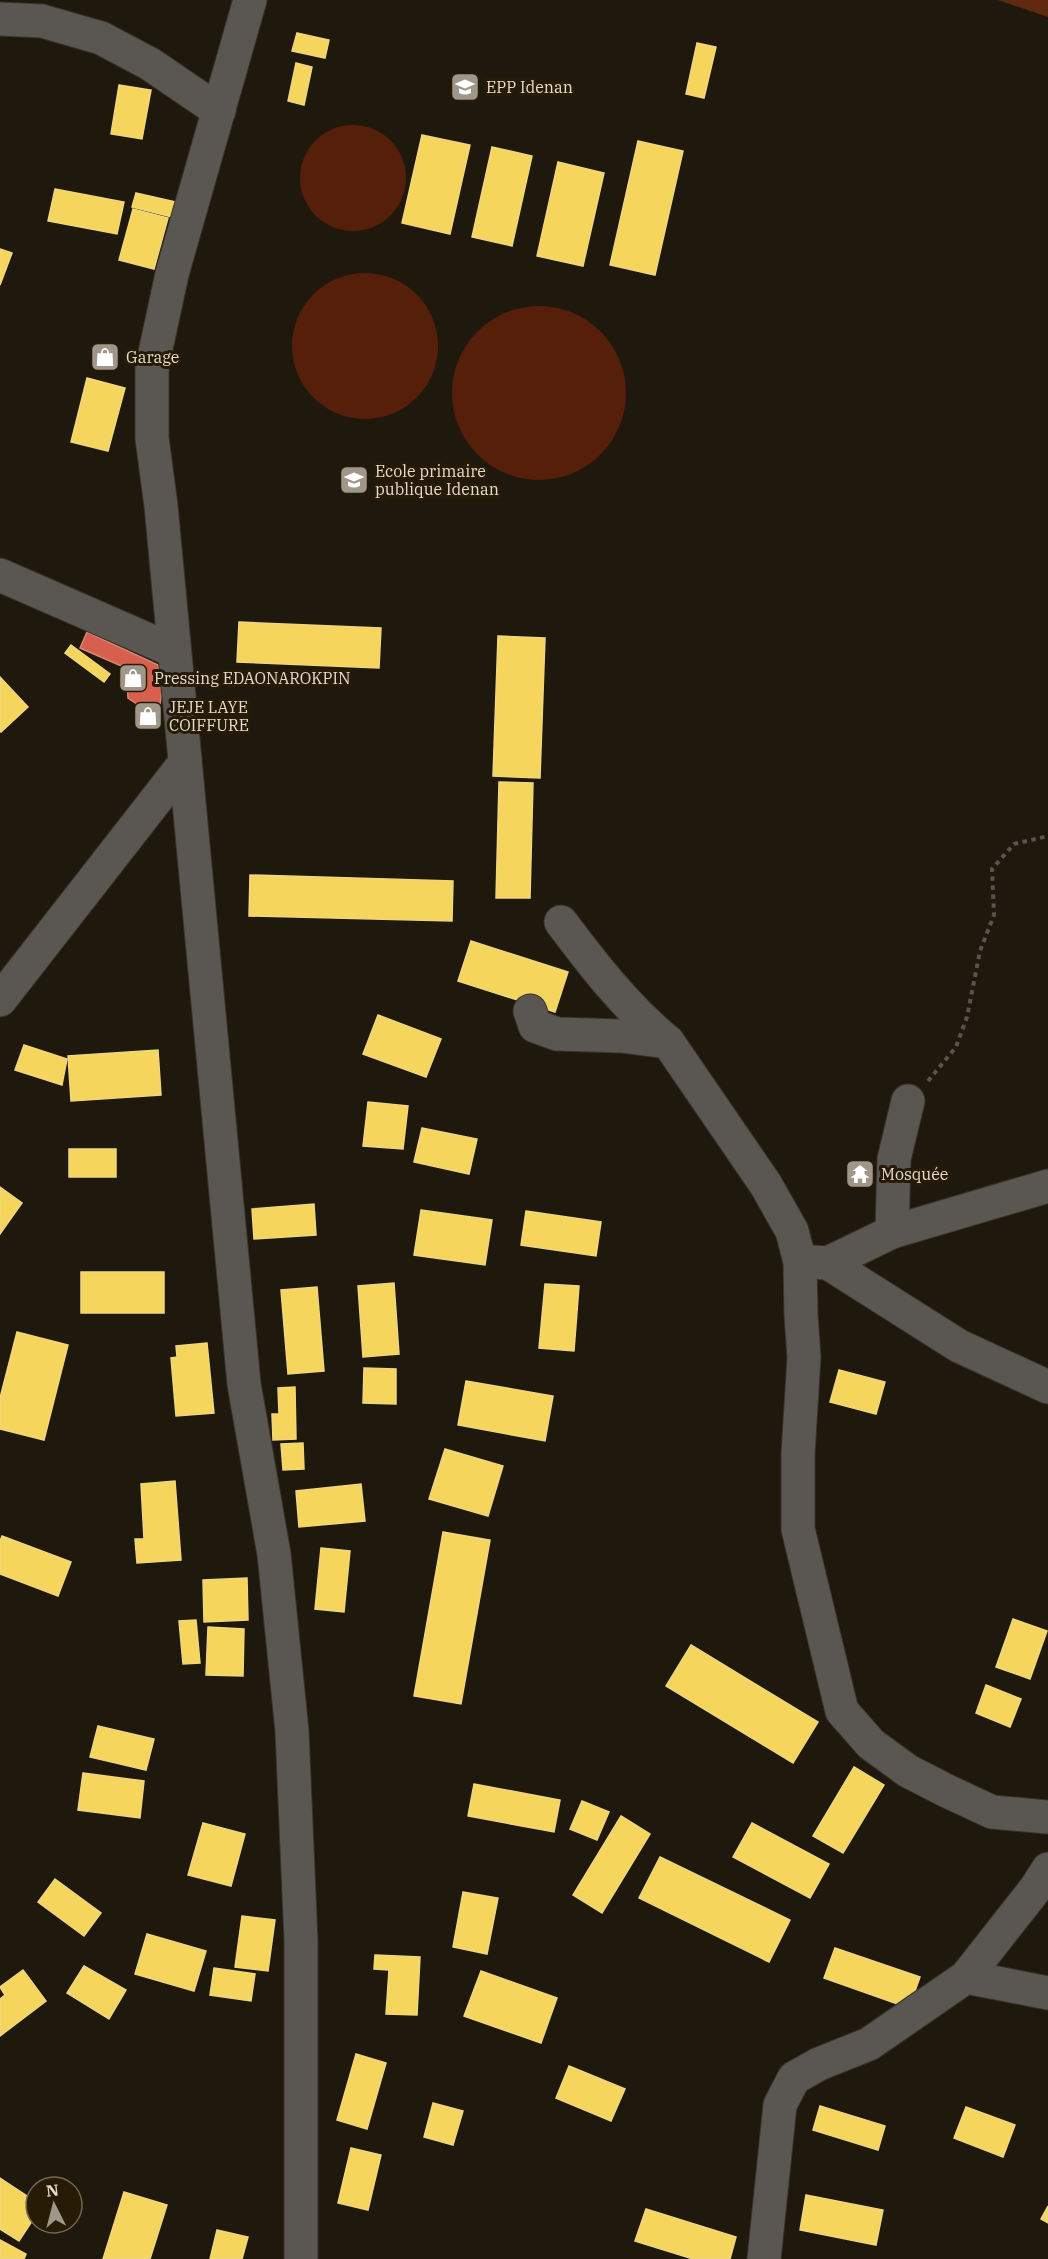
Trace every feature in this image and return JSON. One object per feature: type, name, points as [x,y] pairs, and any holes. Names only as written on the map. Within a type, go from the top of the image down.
[{"type":"street","points":[[250,0],[172,274],[152,367],[153,438],[244,1384],[274,1554],[292,1731],[301,1941],[301,2259]]},
{"type":"street","points":[[0,19],[42,21],[102,38],[150,64],[219,111]]},
{"type":"street","points":[[0,575],[174,651]]},
{"type":"street","points":[[0,1000],[184,764]]},
{"type":"street","points":[[561,922],[608,984],[668,1042],[766,1185],[792,1231],[814,1262],[959,1346],[1048,1386]]},
{"type":"street","points":[[530,1011],[535,1026],[557,1034],[621,1036],[668,1042]]},
{"type":"street","points":[[892,1232],[894,1159],[908,1101]]},
{"type":"street","points":[[814,1262],[892,1232],[1048,1186]]},
{"type":"street","points":[[814,1262],[801,1315],[804,1357],[798,1454],[798,1530],[842,1711],[871,1744],[908,1771],[992,1812],[1048,1817]]},
{"type":"street","points":[[764,2259],[780,2105],[794,2079],[819,2064],[868,2044],[966,1977],[1036,1888],[1048,1869]]},
{"type":"street","points":[[966,1977],[1048,1993]]},
{"type":"path","points":[[908,1101],[937,1073],[956,1047],[960,1037],[967,1017],[980,951],[994,915],[992,869],[1014,844],[1048,837]]},
{"type":"shaded area","points":[[998,0],[1048,0],[1048,17]]},
{"type":"shaded area","points":[[353,125],[373,129],[390,141],[402,158],[406,178],[402,198],[390,215],[373,227],[353,231],[333,227],[316,215],[304,198],[300,178],[304,158],[316,141],[333,129]]},
{"type":"shaded area","points":[[365,273],[393,278],[417,294],[433,318],[438,346],[433,374],[417,398],[393,414],[365,419],[337,414],[313,398],[297,374],[292,346],[297,318],[313,294],[337,278]]},
{"type":"shaded area","points":[[539,306],[572,313],[587,321],[600,332],[611,345],[619,360],[626,393],[619,426],[611,441],[600,454],[587,465],[572,473],[539,480],[506,473],[491,465],[478,454],[467,441],[459,426],[452,393],[459,360],[467,345],[478,332],[491,321],[506,313]]},
{"type":"building: Homes","points":[[297,33],[329,40],[325,58],[292,51]]},
{"type":"building: Homes","points":[[697,43],[716,47],[704,98],[686,94]]},
{"type":"building: Homes","points":[[296,63],[312,67],[304,105],[288,101]]},
{"type":"building: Homes","points":[[119,85],[151,90],[142,139],[111,134]]},
{"type":"building: Homes","points":[[422,135],[470,145],[450,234],[402,223]]},
{"type":"building: Homes","points":[[638,141],[683,151],[655,275],[610,265]]},
{"type":"building: Homes","points":[[492,147],[532,156],[512,246],[472,237]]},
{"type":"building: Homes","points":[[558,162],[604,173],[583,266],[537,256]]},
{"type":"building: Homes","points":[[55,189],[124,202],[117,234],[48,221]]},
{"type":"building: Homes","points":[[136,193],[176,202],[172,217],[132,207]]},
{"type":"building: Homes","points":[[133,209],[168,218],[154,269],[119,260]]},
{"type":"building: Homes","points":[[0,249],[12,253],[0,285]]},
{"type":"building: Homes","points":[[87,378],[125,388],[108,451],[71,442]]},
{"type":"building: Homes","points":[[239,622],[381,628],[379,668],[237,662]]},
{"type":"building: Homes","points":[[498,636],[545,638],[540,778],[493,776]]},
{"type":"building: Homes","points":[[71,645],[110,674],[104,682],[65,653]]},
{"type":"building: Homes","points":[[0,677],[28,707],[1,732],[0,730]]},
{"type":"building: Homes","points":[[499,782],[533,783],[530,898],[496,898]]},
{"type":"building: Homes","points":[[250,875],[453,881],[452,921],[249,916]]},
{"type":"building: Homes","points":[[471,941],[568,972],[555,1012],[458,981]]},
{"type":"building: Homes","points":[[378,1015],[441,1039],[426,1077],[363,1054]]},
{"type":"building: Homes","points":[[24,1045],[67,1059],[62,1085],[15,1070]]},
{"type":"building: Homes","points":[[158,1050],[161,1095],[71,1101],[68,1056]]},
{"type":"building: Homes","points":[[368,1102],[408,1106],[403,1149],[363,1146]]},
{"type":"building: Homes","points":[[422,1128],[477,1139],[469,1174],[414,1162]]},
{"type":"building: Homes","points":[[69,1149],[116,1149],[116,1177],[69,1177]]},
{"type":"building: Homes","points":[[0,1187],[22,1203],[0,1234]]},
{"type":"building: Homes","points":[[314,1204],[316,1235],[254,1239],[252,1209]]},
{"type":"building: Homes","points":[[421,1210],[492,1220],[485,1265],[414,1255]]},
{"type":"building: Homes","points":[[526,1211],[601,1222],[596,1256],[521,1245]]},
{"type":"building: Homes","points":[[81,1272],[164,1272],[164,1313],[81,1313]]},
{"type":"building: Homes","points":[[394,1283],[399,1354],[363,1357],[358,1286]]},
{"type":"building: Homes","points":[[545,1284],[579,1286],[574,1351],[539,1348]]},
{"type":"building: Homes","points":[[317,1287],[324,1371],[288,1374],[281,1290]]},
{"type":"building: Homes","points":[[17,1332],[68,1345],[44,1440],[0,1429],[0,1398]]},
{"type":"building: Homes","points":[[207,1343],[214,1413],[176,1416],[171,1358],[177,1357],[176,1346]]},
{"type":"building: Homes","points":[[364,1368],[396,1369],[396,1404],[363,1403]]},
{"type":"building: Homes","points":[[839,1370],[885,1382],[876,1414],[830,1402]]},
{"type":"building: Homes","points":[[466,1381],[553,1396],[545,1441],[458,1425]]},
{"type":"building: Homes","points":[[295,1387],[296,1439],[273,1440],[272,1414],[279,1414],[278,1388]]},
{"type":"building: Homes","points":[[303,1443],[304,1469],[283,1470],[281,1444]]},
{"type":"building: Homes","points":[[445,1449],[503,1466],[488,1516],[429,1499]]},
{"type":"building: Homes","points":[[175,1481],[181,1560],[137,1563],[135,1539],[144,1539],[141,1484]]},
{"type":"building: Homes","points":[[361,1484],[365,1521],[299,1527],[296,1491]]},
{"type":"building: Homes","points":[[443,1532],[490,1540],[461,1704],[414,1696]]},
{"type":"building: Homes","points":[[2,1536],[71,1562],[58,1596],[0,1574]]},
{"type":"building: Homes","points":[[321,1548],[350,1551],[344,1612],[315,1609]]},
{"type":"building: Homes","points":[[247,1578],[248,1620],[204,1622],[203,1580]]},
{"type":"building: Homes","points":[[1013,1619],[1047,1631],[1030,1679],[996,1667]]},
{"type":"building: Homes","points":[[196,1620],[200,1663],[183,1664],[179,1621]]},
{"type":"building: Homes","points":[[208,1627],[244,1629],[243,1676],[206,1675]]},
{"type":"building: Homes","points":[[691,1645],[818,1722],[793,1763],[666,1686]]},
{"type":"building: Homes","points":[[986,1685],[1021,1699],[1010,1727],[976,1713]]},
{"type":"building: Homes","points":[[98,1726],[154,1739],[146,1770],[90,1757]]},
{"type":"building: Homes","points":[[854,1767],[884,1785],[843,1853],[813,1836]]},
{"type":"building: Homes","points":[[83,1773],[144,1781],[140,1818],[78,1810]]},
{"type":"building: Homes","points":[[474,1784],[560,1800],[554,1832],[468,1816]]},
{"type":"building: Homes","points":[[582,1801],[609,1812],[597,1840],[570,1829]]},
{"type":"building: Homes","points":[[621,1816],[650,1834],[602,1913],[573,1895]]},
{"type":"building: Homes","points":[[203,1823],[245,1834],[231,1886],[188,1875]]},
{"type":"building: Homes","points":[[752,1823],[829,1864],[810,1898],[733,1857]]},
{"type":"building: Homes","points":[[660,1857],[790,1920],[769,1962],[639,1898]]},
{"type":"building: Homes","points":[[55,1879],[101,1913],[84,1936],[38,1902]]},
{"type":"building: Homes","points":[[463,1892],[498,1898],[487,1954],[453,1947]]},
{"type":"building: Homes","points":[[242,1916],[275,1920],[268,1971],[235,1967]]},
{"type":"building: Homes","points":[[147,1934],[206,1951],[194,1991],[135,1974]]},
{"type":"building: Homes","points":[[835,1948],[920,1977],[909,2008],[824,1978]]},
{"type":"building: Homes","points":[[375,1955],[420,1957],[417,2015],[386,2014],[389,1970],[374,1969]]},
{"type":"building: Homes","points":[[84,1966],[126,1990],[109,2019],[67,1993]]},
{"type":"building: Homes","points":[[214,1968],[255,1974],[251,2001],[210,1995]]},
{"type":"building: Homes","points":[[23,1970],[46,2001],[0,2036],[0,1999],[5,1995],[0,1987]]},
{"type":"building: Homes","points":[[481,1971],[557,1998],[541,2043],[464,2016]]},
{"type":"building: Homes","points":[[356,2054],[386,2063],[367,2129],[337,2120]]},
{"type":"building: Homes","points":[[569,2066],[625,2089],[611,2121],[556,2098]]},
{"type":"building: Homes","points":[[433,2103],[463,2111],[453,2145],[424,2137]]},
{"type":"building: Homes","points":[[820,2106],[885,2126],[878,2150],[813,2130]]},
{"type":"building: Homes","points":[[966,2107],[1015,2125],[1003,2157],[954,2138]]},
{"type":"building: Homes","points":[[351,2148],[381,2155],[368,2210],[338,2203]]},
{"type":"building: Homes","points":[[0,2178],[24,2194],[24,2233],[19,2241],[0,2229]]},
{"type":"building: Homes","points":[[124,2192],[167,2205],[150,2259],[103,2259]]},
{"type":"building: Homes","points":[[806,2195],[883,2210],[876,2245],[800,2230]]},
{"type":"building: Homes","points":[[1048,2206],[1048,2223],[1041,2219]]},
{"type":"building: Homes","points":[[646,2209],[736,2237],[730,2259],[693,2259],[635,2241]]},
{"type":"building: Homes","points":[[217,2230],[248,2237],[242,2259],[210,2259]]},
{"type":"building: Homes","points":[[0,2240],[26,2254],[24,2259],[0,2259]]},
{"type":"building: Shops","points":[[87,632],[158,665],[162,691],[158,718],[128,698],[126,668],[80,648]]},
{"type":"place","name":"EPP Idenan","points":[[465,87]]},
{"type":"place","name":"Garage","points":[[105,357]]},
{"type":"place","name":"Ecole primaire publique Idenan","points":[[354,480]]},
{"type":"place","name":"Pressing EDAONAROKPIN","points":[[133,678]]},
{"type":"place","name":"JEJE LAYE COIFFURE","points":[[148,716]]},
{"type":"place","name":"Mosquée","points":[[860,1174]]}]
